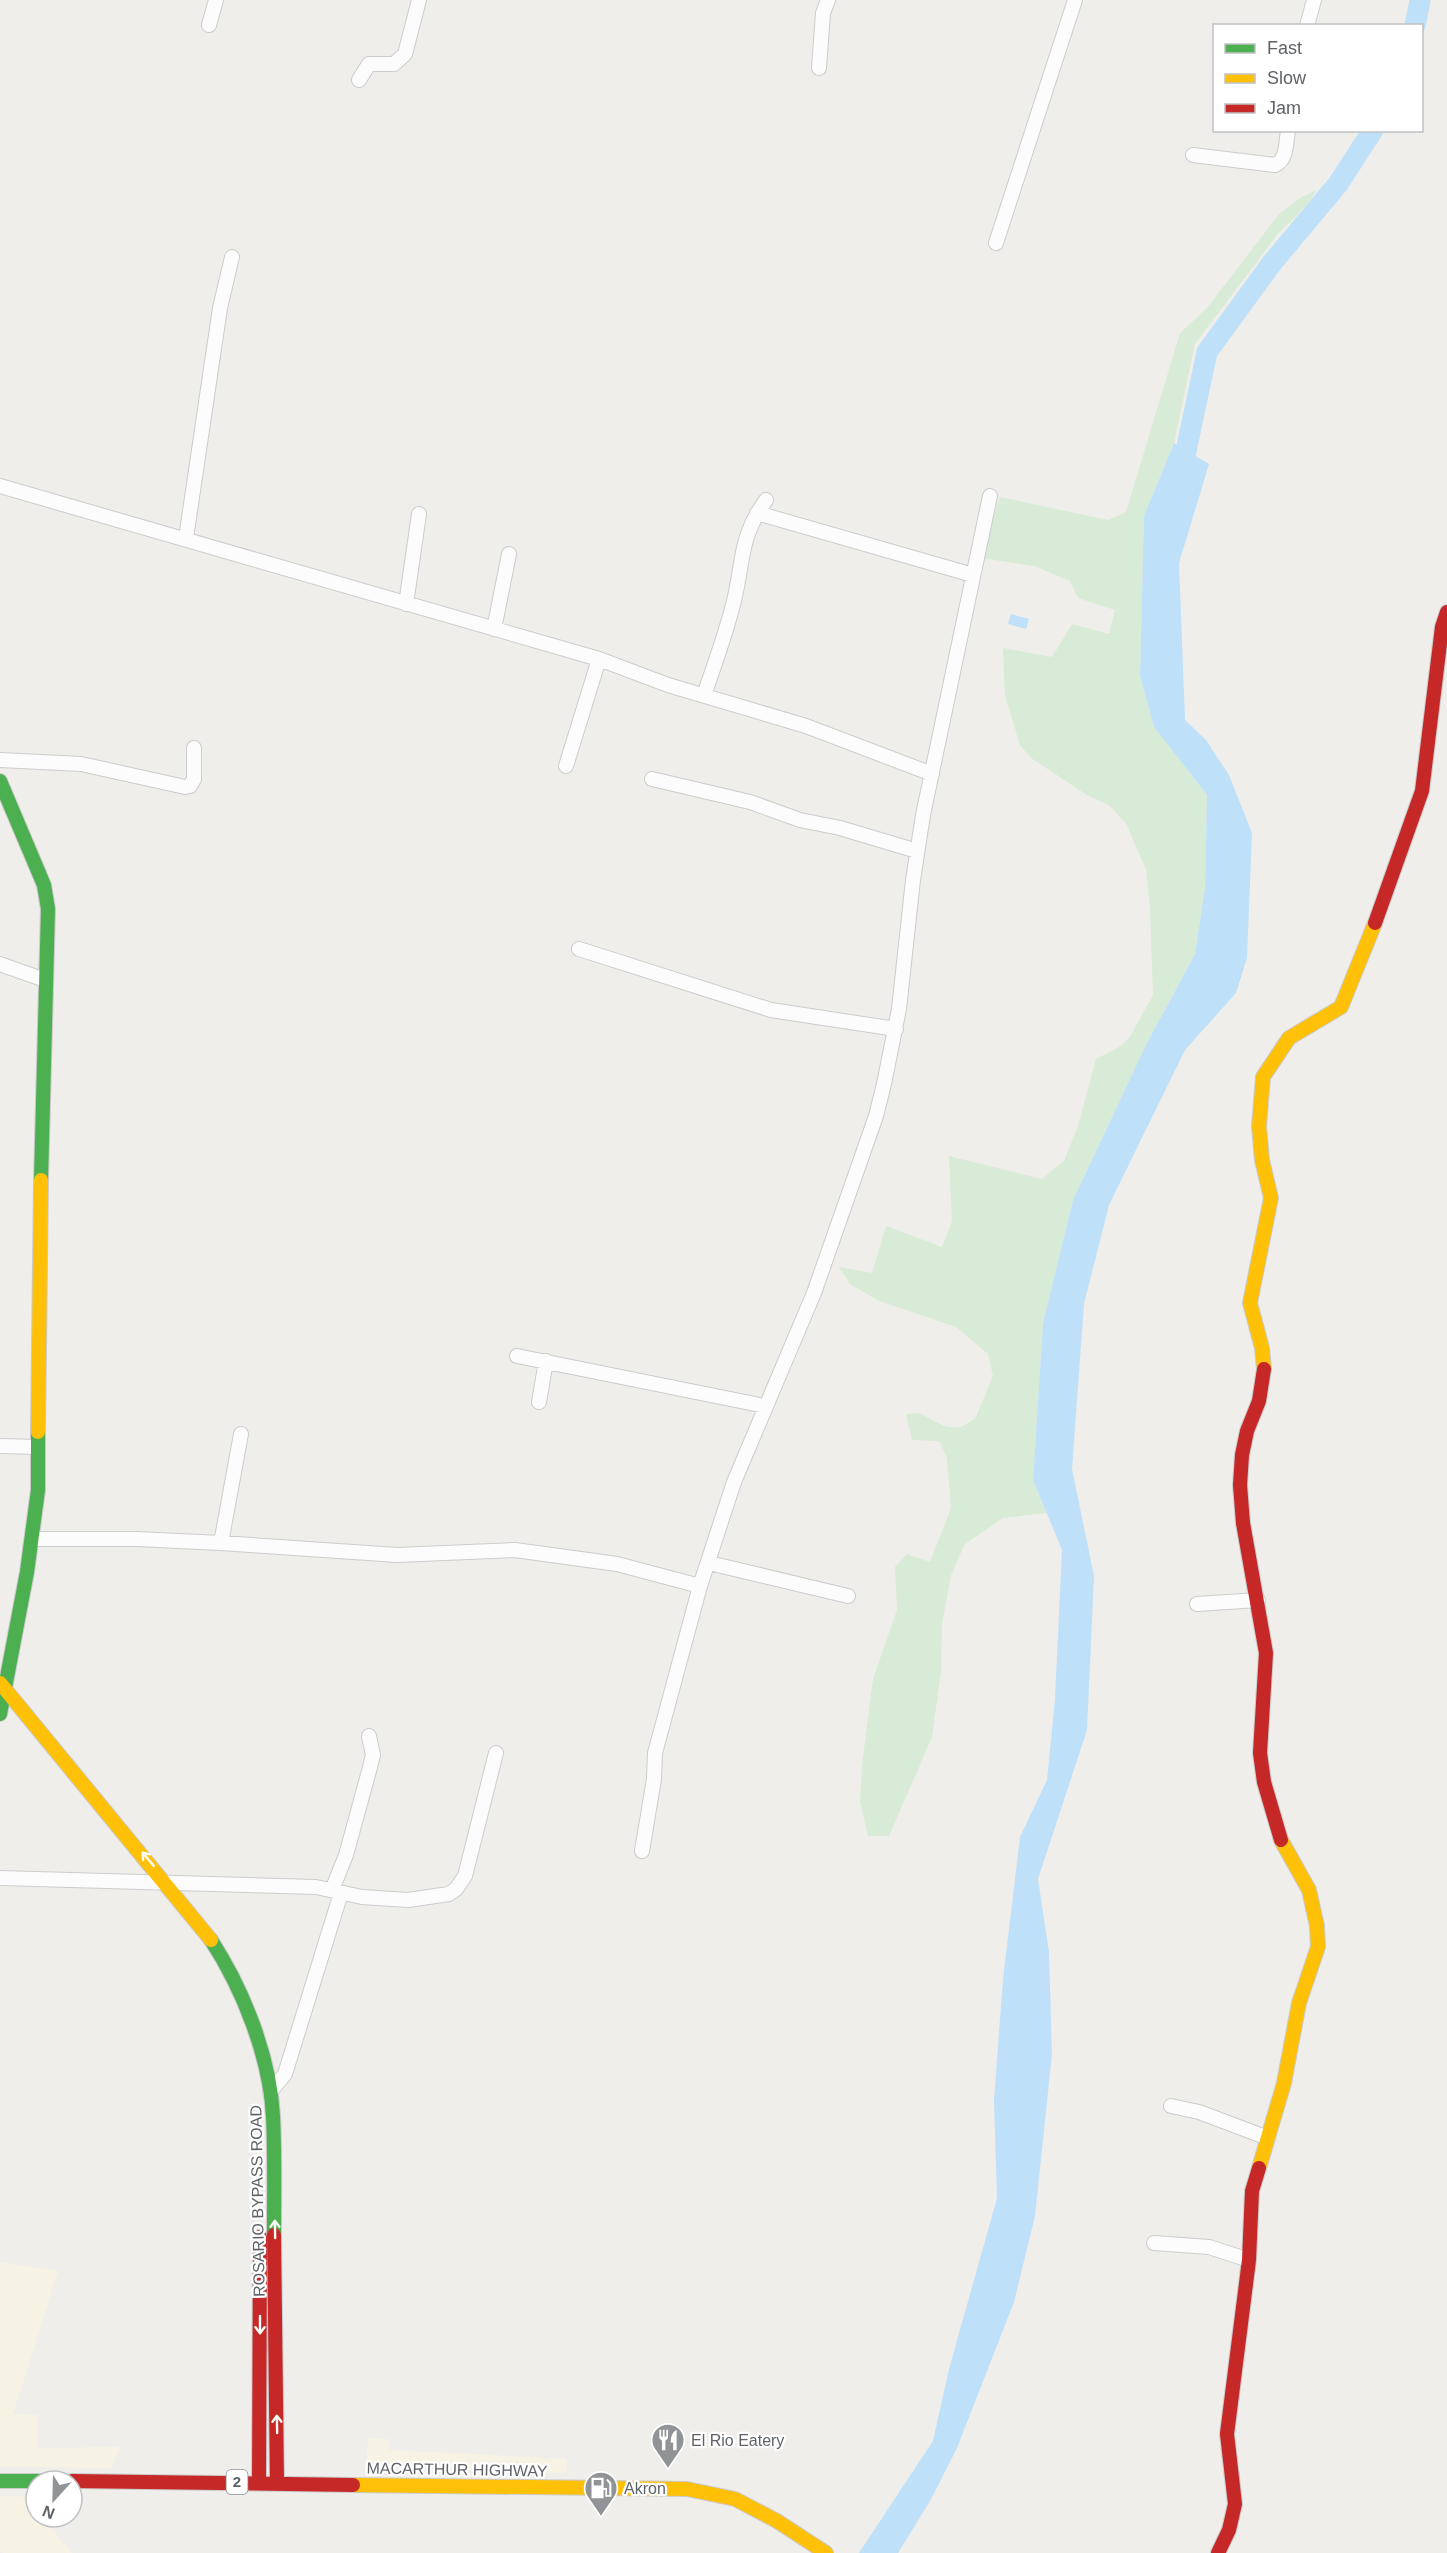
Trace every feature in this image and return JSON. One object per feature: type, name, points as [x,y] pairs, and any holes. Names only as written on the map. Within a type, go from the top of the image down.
[{"type":"main road","points":[[1218,2553],[1229,2530],[1235,2504],[1227,2434],[1250,2260],[1252,2191],[1284,2083],[1299,2003],[1318,1947],[1309,1890],[1280,1839],[1263,1776],[1260,1753],[1266,1653],[1243,1523],[1240,1485],[1242,1455],[1247,1431],[1259,1401],[1263,1369],[1262,1348],[1250,1304],[1270,1209],[1259,1125],[1263,1077],[1289,1038],[1341,1007],[1345,999],[1391,882],[1422,791],[1442,627],[1447,612]]},
{"type":"main road","points":[[0,781],[44,885],[48,909],[38,1323],[38,1490],[32,1539],[1,1698]]},
{"type":"main road","name":"ROSARIO BYPASS ROAD","points":[[1,1698],[194,1934],[231,1995],[246,2037],[256,2074],[261,2113],[259,2482]]},
{"type":"main road","name":"ROSARIO BYPASS ROAD","points":[[1,1698],[168,1883],[222,1955],[239,1988],[255,2028],[273,2114],[277,2483]]},
{"type":"main road","points":[[0,2481],[24,2481]]},
{"type":"main road","name":"MACARTHUR HIGHWAY","points":[[84,2481],[687,2489],[735,2499],[777,2521],[821,2550]]},
{"type":"street","points":[[209,25],[216,0]]},
{"type":"street","points":[[359,80],[369,64],[394,64],[405,54],[419,0]]},
{"type":"street","points":[[819,68],[823,13],[828,0]]},
{"type":"street","points":[[996,243],[1075,0]]},
{"type":"street","points":[[1308,24],[1314,0]]},
{"type":"street","points":[[1193,155],[1279,164],[1285,153],[1287,132]]},
{"type":"street","points":[[186,538],[220,308],[232,257]]},
{"type":"street","points":[[0,486],[599,659],[668,685],[806,726],[932,774]]},
{"type":"street","points":[[642,1851],[654,1779],[655,1753],[700,1586],[734,1482],[765,1406],[800,1330],[845,1209],[876,1116],[896,1029],[917,851],[990,496]]},
{"type":"street","points":[[704,695],[722,647],[735,598],[747,533],[766,500]]},
{"type":"street","points":[[757,513],[974,575]]},
{"type":"street","points":[[406,604],[419,514]]},
{"type":"street","points":[[494,629],[509,554]]},
{"type":"street","points":[[566,766],[599,659]]},
{"type":"street","points":[[0,760],[81,764],[185,787],[190,786],[194,779],[194,748]]},
{"type":"street","points":[[652,779],[750,802],[800,820],[840,828],[917,851]]},
{"type":"street","points":[[579,949],[771,1010],[896,1029]]},
{"type":"street","points":[[0,964],[45,980]]},
{"type":"street","points":[[518,1356],[765,1406]]},
{"type":"street","points":[[539,1402],[546,1361]]},
{"type":"street","points":[[221,1543],[241,1434]]},
{"type":"street","points":[[0,1446],[38,1447]]},
{"type":"street","points":[[32,1539],[137,1539],[397,1555],[515,1550],[617,1564],[700,1586]]},
{"type":"street","points":[[709,1563],[848,1596]]},
{"type":"street","points":[[1197,1604],[1258,1600]]},
{"type":"street","points":[[270,2092],[285,2074],[337,1892],[369,1771],[372,1755],[369,1736]]},
{"type":"street","points":[[0,1878],[309,1886],[362,1898],[408,1900],[438,1898],[456,1889],[465,1876],[496,1753]]},
{"type":"street","points":[[1171,2106],[1199,2112],[1268,2138]]},
{"type":"street","points":[[1154,2243],[1209,2247],[1250,2260]]},
{"type":"shaded area","points":[[0,2262],[58,2271],[13,2414],[37,2415],[37,2448],[120,2447],[111,2468],[0,2466]]},
{"type":"shaded area","points":[[368,2438],[388,2439],[389,2450],[567,2459],[566,2473],[366,2467]]},
{"type":"shaded area","points":[[0,2496],[24,2497],[24,2529],[51,2529],[72,2553],[3,2553],[0,2551]]},
{"type":"green space","points":[[1316,190],[1309,203],[1277,235],[1195,344],[1174,443],[1144,516],[1140,676],[1154,727],[1207,795],[1205,888],[1195,954],[1146,1045],[1073,1200],[1043,1323],[1033,1480],[1047,1513],[1003,1518],[965,1544],[951,1575],[942,1624],[941,1672],[932,1737],[889,1836],[868,1836],[860,1801],[862,1765],[873,1679],[897,1610],[895,1567],[907,1554],[930,1562],[951,1508],[947,1458],[939,1441],[912,1440],[906,1414],[919,1413],[944,1426],[959,1428],[975,1419],[993,1376],[988,1354],[956,1327],[879,1301],[850,1284],[839,1267],[872,1273],[886,1226],[942,1247],[952,1221],[949,1156],[1042,1179],[1064,1161],[1078,1126],[1096,1059],[1121,1046],[1130,1037],[1153,995],[1150,907],[1146,870],[1126,823],[1109,805],[1087,795],[1031,758],[1020,745],[1005,696],[1003,648],[1052,657],[1072,624],[1109,634],[1115,610],[1078,598],[1070,581],[1034,566],[981,558],[1000,497],[1108,520],[1126,512],[1180,333],[1207,308],[1279,214],[1300,198]]},
{"type":"water","points":[[1174,443],[1209,464],[1179,563],[1185,720],[1206,740],[1229,775],[1252,833],[1247,958],[1236,993],[1185,1050],[1109,1205],[1084,1304],[1072,1469],[1094,1576],[1087,1730],[1038,1879],[1049,1952],[1052,2054],[1035,2216],[1014,2302],[957,2448],[930,2501],[898,2553],[859,2553],[933,2441],[949,2369],[997,2198],[994,2100],[1003,1979],[1020,1837],[1047,1780],[1055,1699],[1062,1550],[1033,1480],[1043,1323],[1073,1200],[1146,1045],[1195,954],[1205,888],[1207,795],[1154,727],[1140,676],[1144,516]]},
{"type":"water","points":[[1011,614],[1029,619],[1026,629],[1008,624]]},
{"type":"waterway","points":[[1415,24],[1420,0]]},
{"type":"waterway","points":[[1180,479],[1207,352],[1272,263],[1338,184],[1372,132]]},
{"type":"traffic: fast","points":[[0,781],[44,885],[48,909],[41,1180]]},
{"type":"traffic: fast","points":[[0,1714],[27,1572],[38,1490],[38,1432]]},
{"type":"traffic: fast","points":[[211,1940],[244,2002],[267,2070],[273,2116],[274,2235]]},
{"type":"traffic: fast","points":[[0,2481],[24,2481]]},
{"type":"traffic: slow","points":[[1264,1369],[1262,1348],[1250,1303],[1271,1198],[1262,1160],[1259,1126],[1263,1077],[1289,1038],[1341,1007],[1375,923]]},
{"type":"traffic: slow","points":[[38,1432],[41,1180]]},
{"type":"traffic: slow","points":[[0,1683],[211,1940]]},
{"type":"traffic: slow","points":[[1259,2168],[1284,2083],[1299,2003],[1318,1947],[1317,1926],[1309,1890],[1281,1840]]},
{"type":"traffic: slow","points":[[353,2485],[687,2489],[735,2499],[777,2521],[826,2553]]},
{"type":"traffic: jam","points":[[1375,923],[1422,791],[1442,627],[1447,612]]},
{"type":"traffic: jam","points":[[1264,1369],[1259,1401],[1247,1431],[1242,1455],[1240,1485],[1243,1523],[1266,1653],[1260,1753],[1264,1782],[1281,1840]]},
{"type":"traffic: jam","points":[[1218,2553],[1229,2530],[1235,2504],[1227,2434],[1249,2260],[1252,2191],[1259,2168]]},
{"type":"traffic: jam","points":[[274,2235],[277,2483]]},
{"type":"traffic: jam","points":[[259,2482],[260,2237]]},
{"type":"traffic: jam","points":[[84,2481],[353,2485]]},
{"type":"place","name":"El Rio Eatery","points":[[668,2469]]},
{"type":"place","name":"Akron","points":[[601,2517]]}]
